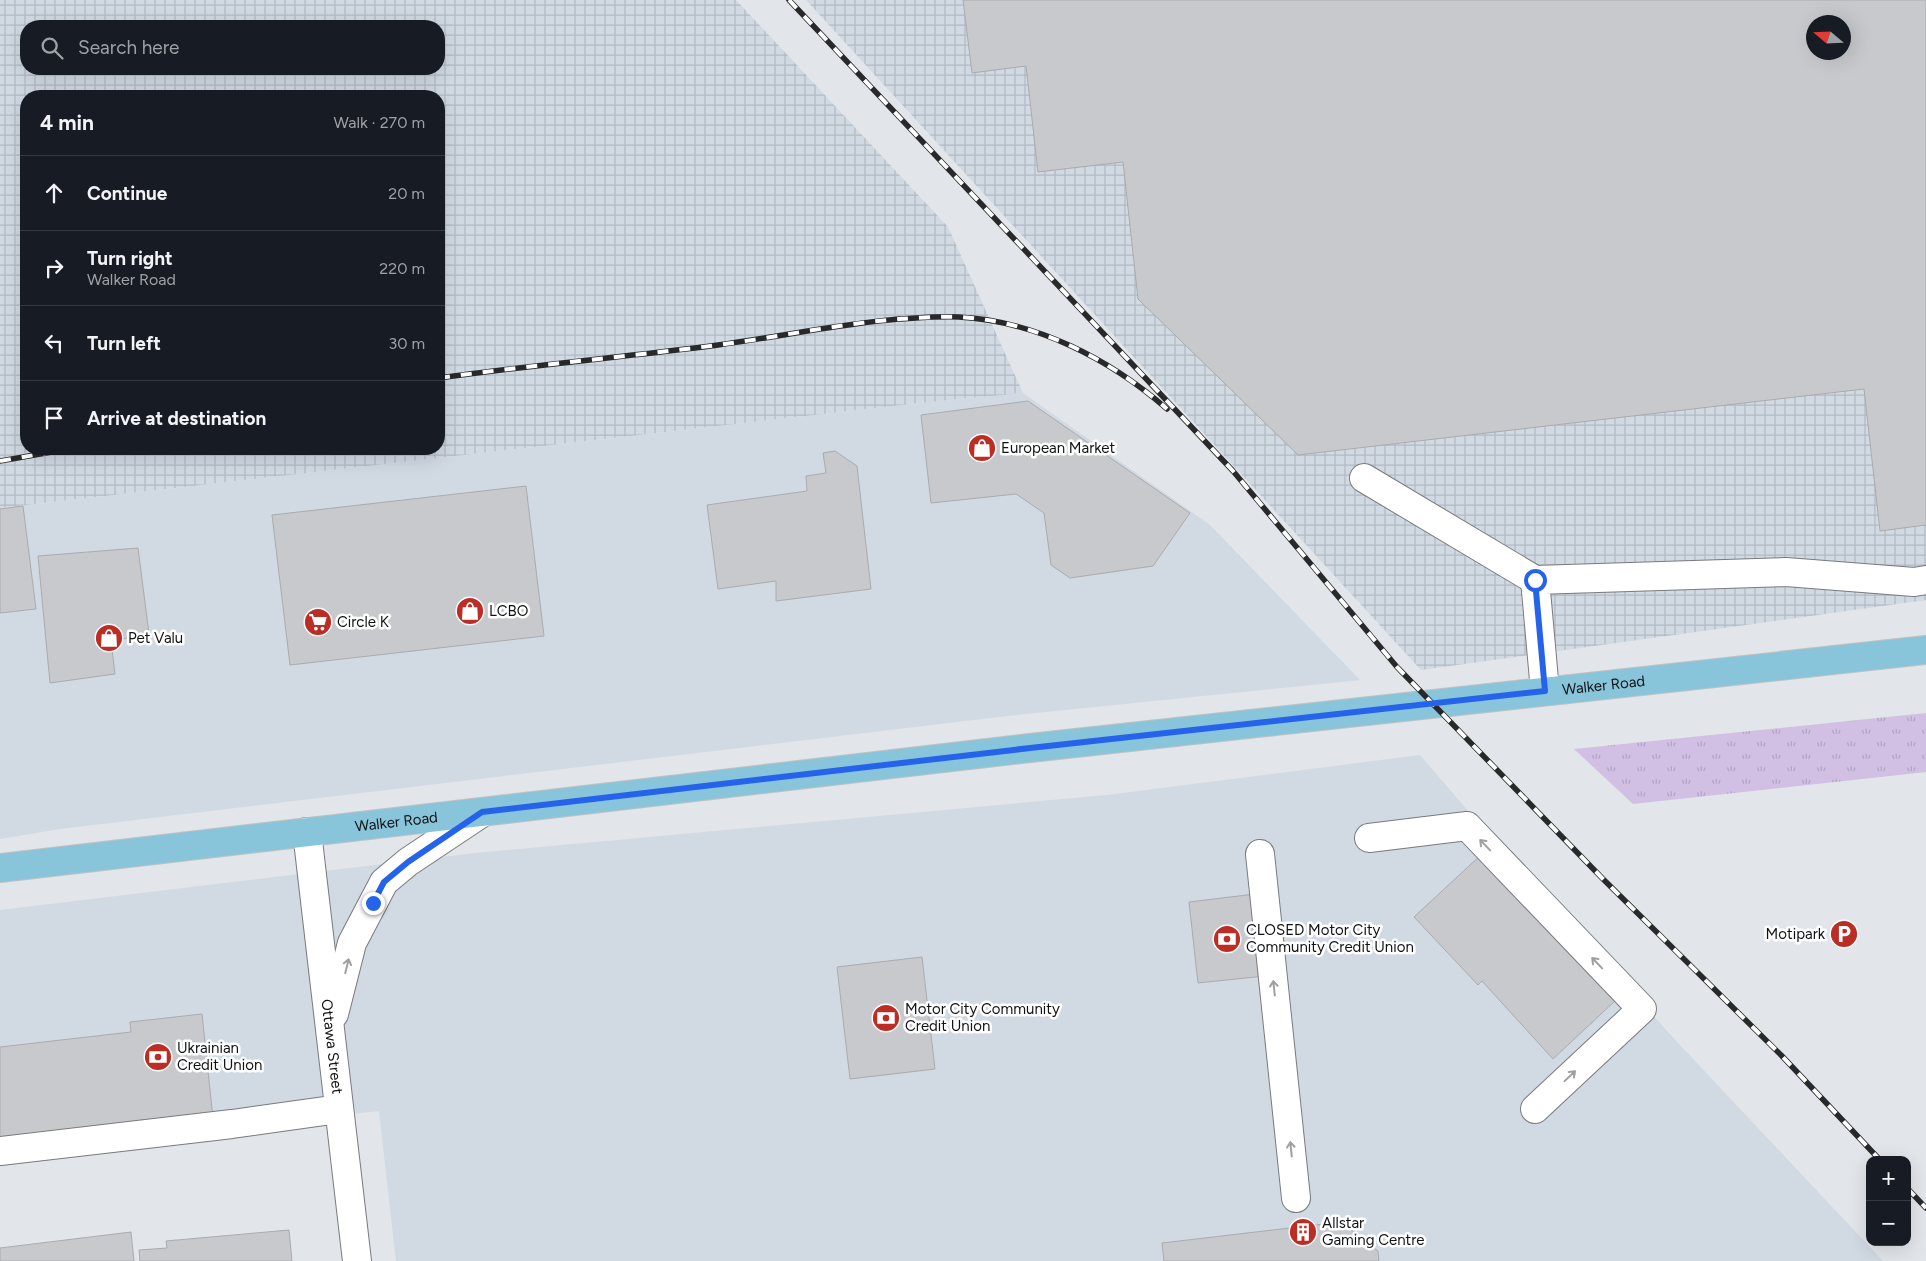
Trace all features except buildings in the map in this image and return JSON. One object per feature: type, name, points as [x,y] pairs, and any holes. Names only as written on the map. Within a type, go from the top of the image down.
[{"type":"main road","name":"Walker Road","points":[[0,868],[1059,745],[1926,650]]},
{"type":"street","points":[[1364,478],[1535,580],[1786,572],[1914,582],[1926,580]]},
{"type":"street","points":[[1535,580],[1545,691]]},
{"type":"street","points":[[330,1030],[352,943],[384,882],[408,862],[482,812]]},
{"type":"street","points":[[1369,838],[1467,826],[1642,1009],[1535,1110]]},
{"type":"street","name":"Ottawa Street","points":[[307,832],[357,1261]]},
{"type":"street","points":[[1260,854],[1296,1198]]},
{"type":"street","points":[[0,1151],[232,1124],[339,1109]]},
{"type":"shaded area","points":[[0,0],[736,0],[948,227],[1023,393],[919,403],[0,508]]},
{"type":"shaded area","points":[[806,0],[1926,0],[1926,600],[1421,670]]},
{"type":"shaded area","points":[[1023,393],[1210,525],[1360,680],[1007,716],[60,829],[0,839],[0,508],[919,403]]},
{"type":"shaded area","points":[[1420,755],[1469,812],[1678,1043],[1866,1243],[1866,1246],[1869,1246],[1883,1261],[396,1261],[379,1111],[0,1155],[0,910],[475,853],[1107,795]]},
{"type":"green space","points":[[1926,713],[1926,772],[1633,804],[1574,749]]},
{"type":"railway","points":[[789,0],[1233,471],[1397,667],[1603,879],[1781,1055],[1876,1156]]},
{"type":"railway","points":[[445,377],[718,345],[876,321],[959,317],[988,320],[1016,326],[1070,346],[1121,374],[1167,409]]},
{"type":"railway","points":[[0,461],[34,455]]},
{"type":"railway","points":[[1911,1192],[1926,1208]]},
{"type":"place","name":"European Market","points":[[982,448]]},
{"type":"place","name":"LCBO","points":[[470,611]]},
{"type":"place","name":"Circle K","points":[[318,622]]},
{"type":"place","name":"Pet Valu","points":[[109,638]]},
{"type":"place","name":"Motipark","points":[[1844,934]]},
{"type":"place","name":"CLOSED Motor City Community Credit Union","points":[[1227,939]]},
{"type":"place","name":"Motor City Community Credit Union","points":[[886,1018]]},
{"type":"place","name":"Ukrainian Credit Union","points":[[158,1057]]},
{"type":"place","name":"Allstar Gaming Centre","points":[[1303,1232]]},
{"type":"route","points":[[373,903],[384,882],[408,862],[482,812],[1030,748],[1545,691],[1535,580]]}]
